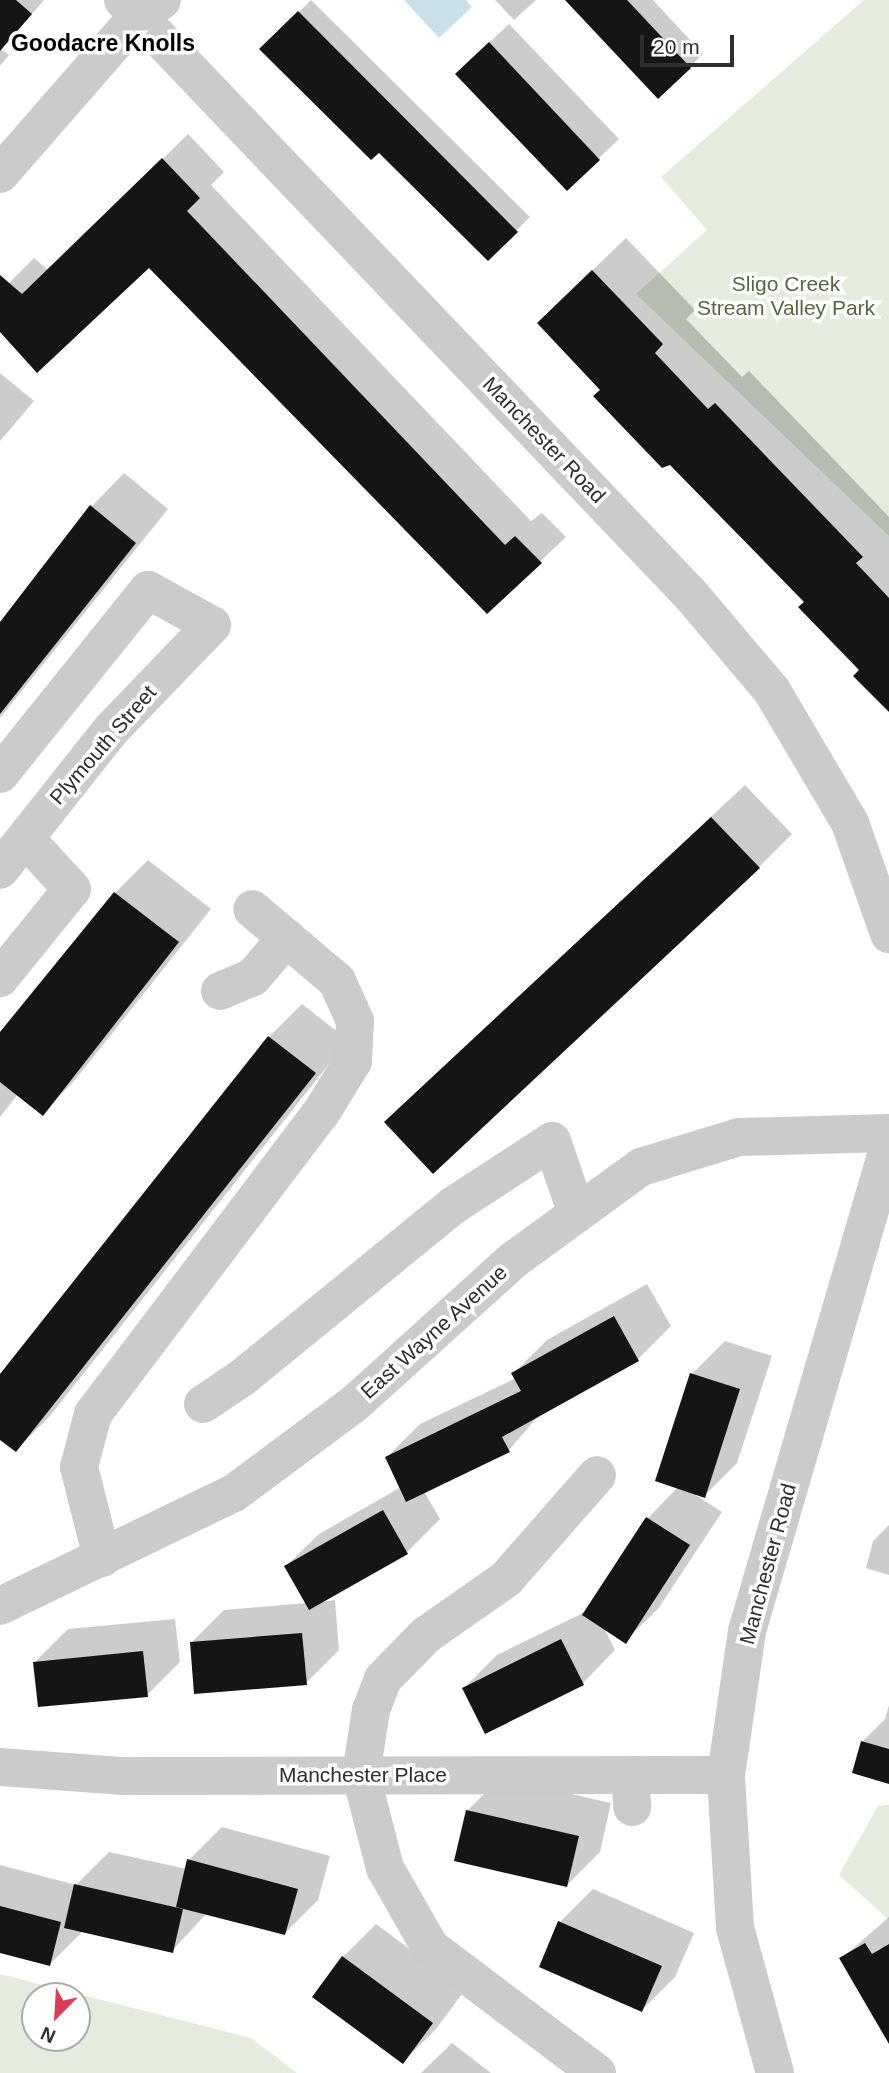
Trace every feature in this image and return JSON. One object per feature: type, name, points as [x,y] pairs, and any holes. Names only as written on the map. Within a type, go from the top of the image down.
[{"type":"street","points":[[0,174],[141,6]]},
{"type":"street","name":"Manchester Road","points":[[141,6],[691,595],[772,691],[850,823],[889,934]]},
{"type":"street","name":"Plymouth Street","points":[[0,774],[148,590],[212,625],[110,730],[0,870]]},
{"type":"street","points":[[0,978],[72,889],[25,838]]},
{"type":"street","points":[[102,1558],[79,1467],[93,1414],[321,1113],[353,1061],[355,1021],[337,981],[253,909]]},
{"type":"street","points":[[220,990],[253,977],[287,937]]},
{"type":"street","name":"East Wayne Avenue","points":[[0,1606],[175,1525],[280,1462],[354,1404],[512,1261],[641,1167],[739,1137],[889,1133]]},
{"type":"street","points":[[203,1404],[243,1377],[454,1205],[552,1142],[577,1214]]},
{"type":"street","name":"Manchester Road","points":[[775,2073],[735,1928],[726,1775],[747,1630],[889,1145]]},
{"type":"street","points":[[597,1475],[506,1579],[426,1635],[383,1679],[371,1710],[361,1775],[385,1868],[430,1947],[597,2073]]},
{"type":"street","name":"Manchester Place","points":[[0,1768],[124,1776],[726,1775]]},
{"type":"green space","name":"Sligo Creek Stream Valley Park","points":[[864,0],[889,0],[889,536],[636,294],[707,230],[661,177]]},
{"type":"green space","points":[[889,1805],[889,1920],[839,1875],[878,1806]]},
{"type":"green space","points":[[0,1974],[31,1982],[21,1982],[21,2052],[91,2052],[91,1997],[251,2038],[297,2073],[0,2073]]},
{"type":"water","points":[[404,0],[466,0],[472,7],[439,38]]},
{"type":"building","points":[[0,0],[16,0],[32,14],[0,51]]},
{"type":"building","points":[[565,0],[627,0],[691,68],[658,99]]},
{"type":"building","points":[[298,11],[518,232],[488,261],[379,153],[371,160],[259,49]]},
{"type":"building","points":[[489,42],[600,160],[567,191],[455,74]]},
{"type":"building","points":[[162,158],[200,198],[187,211],[505,545],[515,536],[542,563],[487,614],[149,268],[37,373],[0,332],[0,275],[22,294]]},
{"type":"building","points":[[592,270],[663,344],[655,353],[708,409],[715,403],[863,557],[856,563],[889,598],[889,712],[853,676],[859,670],[798,607],[804,602],[670,465],[662,468],[593,396],[600,390],[537,323]]},
{"type":"building","points":[[90,505],[136,543],[0,714],[0,622]]},
{"type":"building","points":[[711,817],[760,868],[433,1174],[384,1122]]},
{"type":"building","points":[[114,892],[179,942],[43,1116],[0,1082],[0,1032]]},
{"type":"building","points":[[268,1036],[316,1073],[16,1452],[0,1440],[0,1374]]},
{"type":"building","points":[[614,1316],[639,1361],[502,1437],[510,1452],[406,1502],[385,1457],[521,1391],[511,1373]]},
{"type":"building","points":[[690,1373],[740,1389],[705,1498],[655,1481]]},
{"type":"building","points":[[383,1510],[408,1554],[309,1610],[284,1566]]},
{"type":"building","points":[[646,1517],[690,1545],[626,1644],[582,1615]]},
{"type":"building","points":[[302,1633],[307,1685],[194,1694],[190,1642]]},
{"type":"building","points":[[561,1639],[584,1685],[485,1734],[462,1688]]},
{"type":"building","points":[[143,1651],[148,1697],[38,1707],[33,1662]]},
{"type":"building","points":[[861,1741],[889,1749],[889,1784],[852,1773]]},
{"type":"building","points":[[466,1810],[579,1836],[567,1887],[454,1861]]},
{"type":"building","points":[[187,1859],[298,1889],[285,1935],[176,1907]]},
{"type":"building","points":[[74,1884],[183,1909],[173,1953],[64,1928]]},
{"type":"building","points":[[0,1906],[61,1922],[50,1966],[0,1953]]},
{"type":"building","points":[[558,1921],[662,1966],[642,2012],[539,1967]]},
{"type":"building","points":[[865,1943],[872,1954],[889,1944],[889,2044],[839,1958]]},
{"type":"building","points":[[342,1956],[433,2023],[403,2064],[312,1997]]},
{"type":"district","name":"Goodacre Knolls","points":[[103,43]]}]
